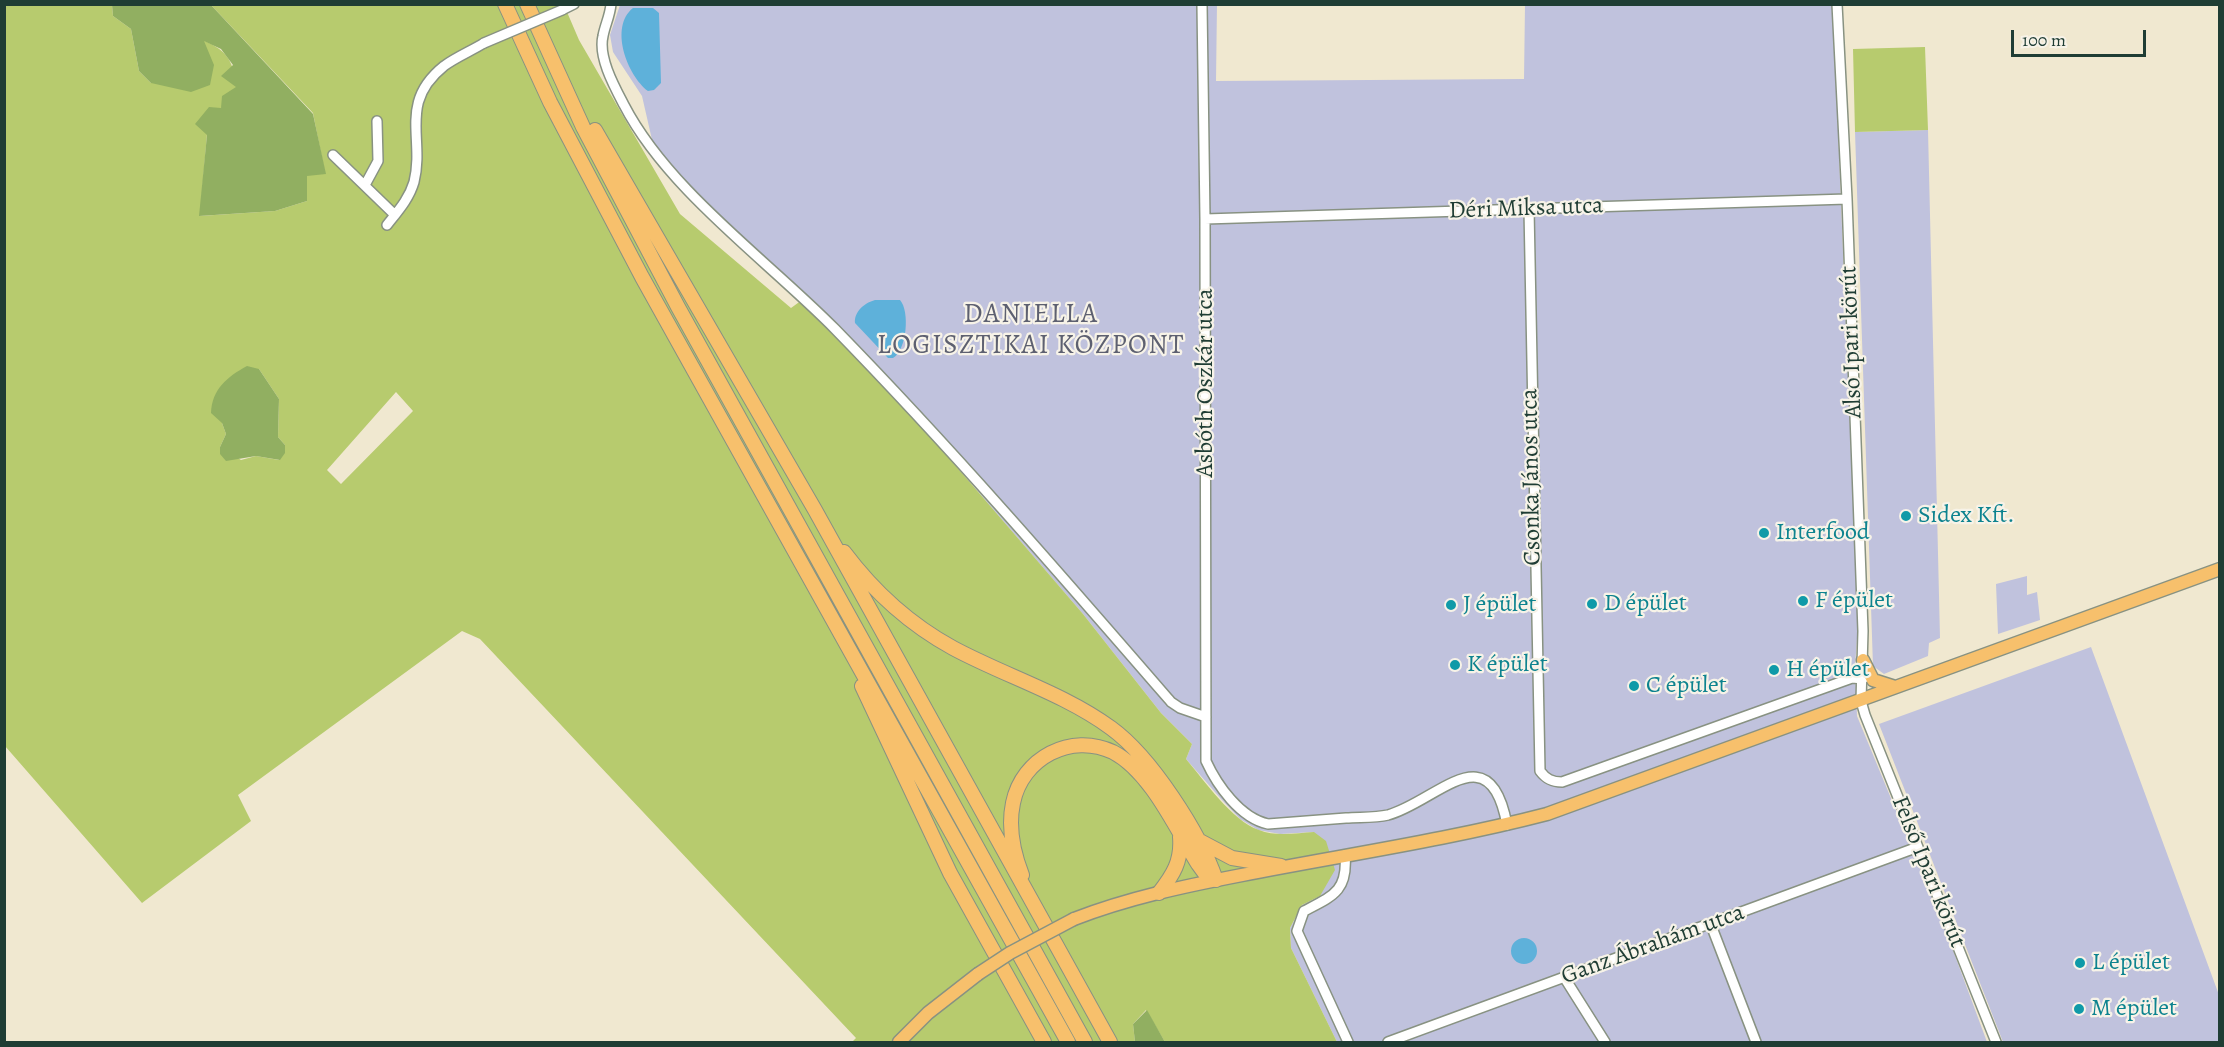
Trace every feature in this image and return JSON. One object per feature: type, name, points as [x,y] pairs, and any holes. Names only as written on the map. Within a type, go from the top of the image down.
[{"type":"highway","points":[[505,4],[555,112],[610,218],[1068,1042]]},
{"type":"highway","points":[[527,4],[542,41],[619,196],[678,307],[1085,1042]]},
{"type":"highway","points":[[542,41],[568,80],[815,510],[1110,1042]]},
{"type":"highway","points":[[815,510],[869,584],[916,626],[967,655],[1073,704],[1123,737],[1152,768],[1195,837],[1216,880]]},
{"type":"highway","points":[[849,650],[867,698],[926,824],[976,922],[1043,1042]]},
{"type":"highway","points":[[1035,908],[1013,845],[1012,811],[1023,778],[1032,766],[1057,749],[1074,746],[1104,749],[1132,765],[1151,788],[1206,875],[1216,880]]},
{"type":"highway","points":[[1159,893],[1178,864],[1181,853],[1180,835]]},
{"type":"highway","points":[[1195,837],[1232,858],[1281,866]]},
{"type":"main road","points":[[899,1042],[928,1013],[978,974],[1010,953],[1074,919],[1159,893],[1216,880],[1507,825],[1569,807],[2220,569]]},
{"type":"main road","points":[[1863,660],[1869,676],[1875,682],[1899,687]]},
{"type":"street","points":[[387,225],[405,202],[414,182],[415,121],[424,89],[445,66],[484,43],[574,4]]},
{"type":"street","points":[[611,4],[603,37],[604,58],[624,106],[664,165],[813,306],[959,458],[1172,702],[1180,708],[1206,717]]},
{"type":"street","name":"Asbóth Oszkár utca","points":[[1202,4],[1205,219],[1206,761],[1238,806],[1253,819],[1268,824],[1387,815],[1453,782],[1473,778],[1487,781],[1497,790],[1507,825]]},
{"type":"street","name":"Alsó Ipari körút","points":[[1837,4],[1847,199],[1863,660],[1861,701]]},
{"type":"street","points":[[365,185],[378,161],[377,121]]},
{"type":"street","points":[[333,155],[395,215]]},
{"type":"street","name":"Déri Miksa utca","points":[[1205,219],[1847,199]]},
{"type":"street","name":"Csonka János utca","points":[[1529,209],[1540,771],[1547,779],[1562,782],[1852,678],[1863,679]]},
{"type":"street","name":"Felső Ipari körút","points":[[1861,701],[1996,1042]]},
{"type":"street","name":"Ganz Ábrahám utca","points":[[1388,1042],[1711,926],[1918,847]]},
{"type":"street","points":[[1345,855],[1344,882],[1328,898],[1304,911],[1297,931],[1348,1042]]},
{"type":"street","points":[[1711,926],[1756,1042]]},
{"type":"street","points":[[1564,977],[1605,1042]]},
{"type":"shaded area","points":[[1217,4],[1216,81],[1524,79],[1525,5],[1833,5],[1858,625],[1855,666],[1857,716],[1947,934],[1987,1042],[1337,1042],[1291,948],[1290,928],[1302,905],[1320,896],[1314,832],[1280,834],[1258,830],[1240,819],[1186,759],[1192,744],[1161,713],[1083,614],[931,437],[802,300],[658,166],[642,96],[613,52],[610,35],[620,5]]},
{"type":"shaded area","points":[[1928,130],[1940,638],[1929,643],[1928,656],[1884,674],[1873,666],[1855,132]]},
{"type":"shaded area","points":[[2027,576],[2027,595],[2037,592],[2040,620],[1998,634],[1996,584]]},
{"type":"shaded area","points":[[2091,647],[2219,995],[2219,1042],[2003,1042],[1879,724]]},
{"type":"green space","points":[[4,5],[112,5],[113,16],[131,29],[139,71],[151,83],[203,40],[224,53],[231,63],[237,87],[221,108],[207,134],[200,216],[275,211],[307,201],[307,175],[325,173],[313,113],[211,5],[564,5],[579,40],[680,214],[791,308],[802,300],[931,437],[1083,614],[1161,713],[1192,744],[1186,759],[1229,809],[1259,830],[1279,834],[1314,832],[1326,841],[1335,870],[1320,896],[1302,905],[1290,928],[1291,948],[1337,1042],[1165,1042],[1146,1010],[1133,1024],[1135,1042],[852,1042],[856,1038],[480,639],[462,631],[238,795],[251,821],[142,903],[5,746]],"holes":[[[259,369],[279,399],[278,437],[285,445],[279,460],[256,456],[241,460],[220,447],[226,434],[222,423]],[[396,392],[413,411],[341,484],[327,470]]]},
{"type":"green space","points":[[112,5],[211,5],[313,114],[326,174],[307,176],[307,201],[275,211],[199,216],[207,135],[195,124],[209,107],[221,108],[222,96],[236,87],[221,76],[233,65],[221,49],[204,41],[214,65],[210,85],[191,92],[151,83],[139,71],[131,29],[113,16]]},
{"type":"green space","points":[[1925,47],[1928,130],[1855,132],[1853,49]]},
{"type":"green space","points":[[247,366],[259,369],[279,399],[278,437],[285,445],[285,453],[280,460],[256,456],[226,461],[220,454],[220,447],[226,434],[222,423],[211,413],[214,397],[227,379]]},
{"type":"green space","points":[[1147,1010],[1165,1042],[1135,1042],[1133,1024]]},
{"type":"water","points":[[633,8],[653,8],[659,13],[661,83],[654,90],[648,91],[640,84],[633,74],[624,51],[622,27],[626,16]]},
{"type":"water","points":[[875,300],[900,300],[903,305],[906,330],[898,354],[893,358],[888,358],[855,323],[860,308]]},
{"type":"water","points":[[1524,938],[1533,942],[1537,951],[1533,960],[1524,964],[1515,960],[1511,951],[1515,942]]},
{"type":"place","name":"Sidex Kft.","points":[[1906,516]]},
{"type":"place","name":"Interfood","points":[[1764,533]]},
{"type":"place","name":"F épület","points":[[1803,601]]},
{"type":"place","name":"D épület","points":[[1592,604]]},
{"type":"place","name":"J épület","points":[[1451,605]]},
{"type":"place","name":"K épület","points":[[1455,665]]},
{"type":"place","name":"H épület","points":[[1774,670]]},
{"type":"place","name":"C épület","points":[[1634,686]]},
{"type":"place","name":"L épület","points":[[2080,963]]},
{"type":"place","name":"M épület","points":[[2079,1009]]},
{"type":"district","name":"DANIELLA LOGISZTIKAI KÖZPONT","points":[[1031,330]]}]
